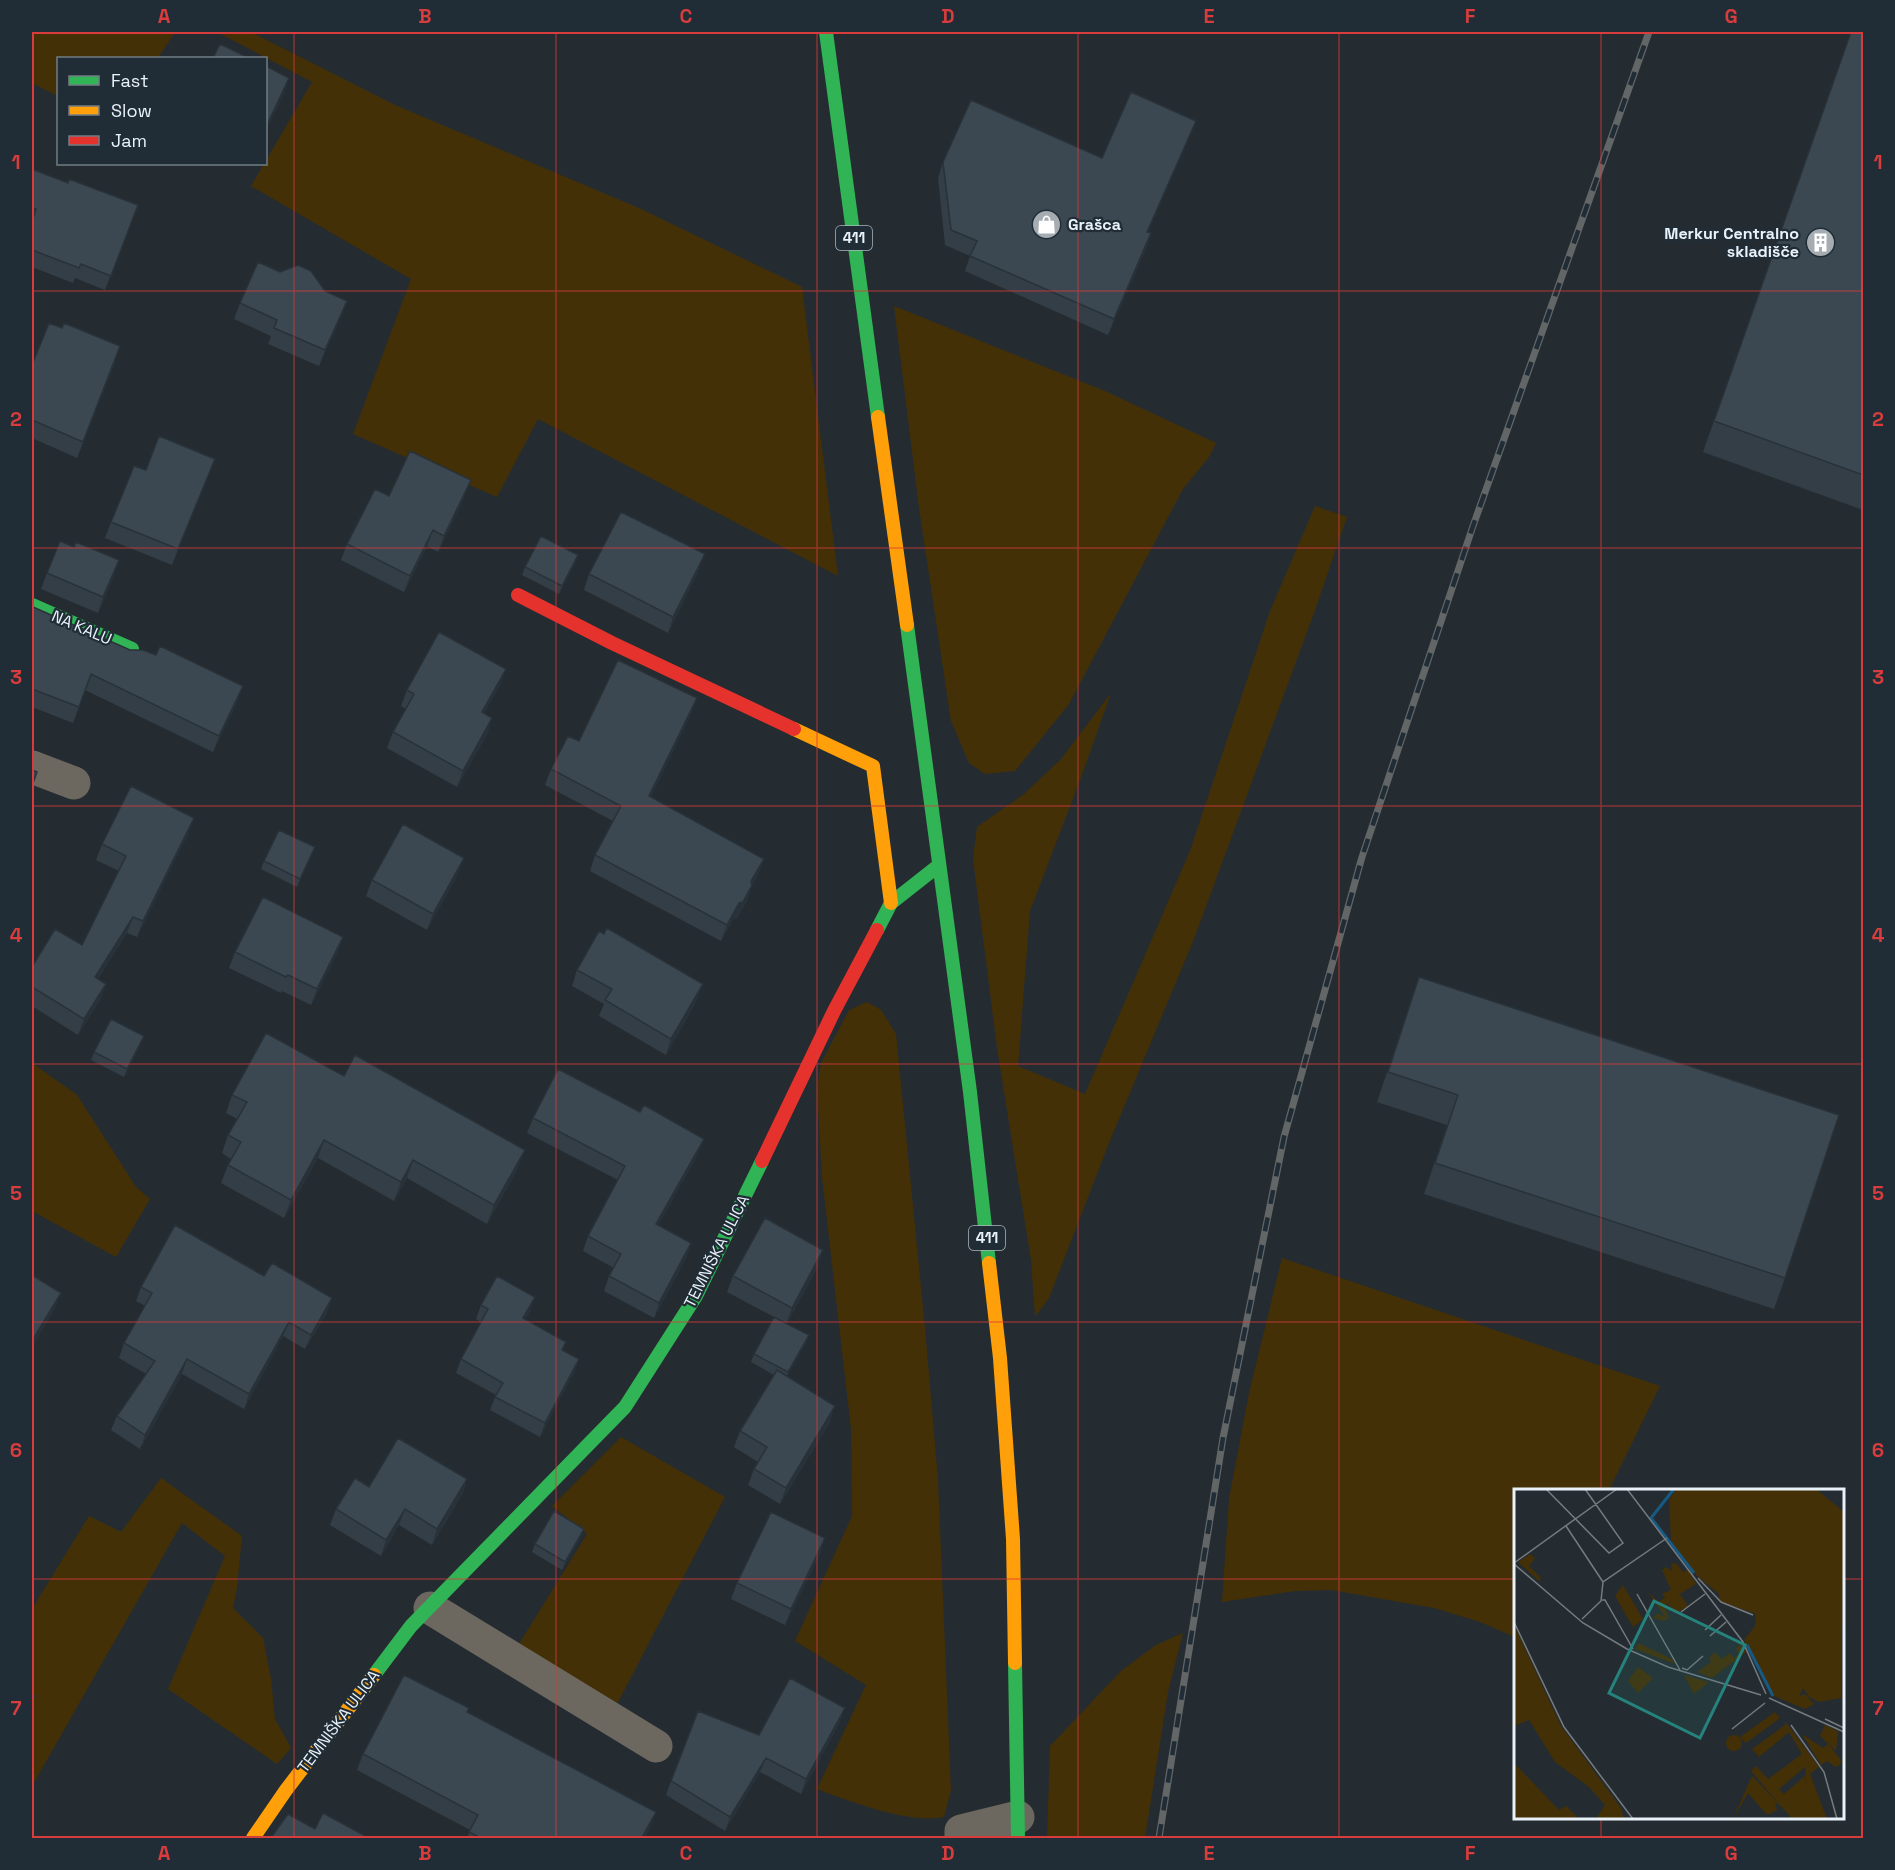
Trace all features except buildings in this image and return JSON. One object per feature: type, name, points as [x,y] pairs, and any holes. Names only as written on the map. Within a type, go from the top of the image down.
[{"type":"street","name":"411","points":[[826,32],[970,1092],[1000,1358],[1013,1539],[1018,1828]]},
{"type":"street","points":[[518,595],[612,643],[873,766],[891,903]]},
{"type":"street","name":"NA KALU","points":[[32,605],[132,649]]},
{"type":"street","points":[[32,767],[74,783]]},
{"type":"street","points":[[891,903],[938,866]]},
{"type":"street","name":"TEMNIŠKA ULICA","points":[[254,1839],[286,1790],[411,1626],[625,1407],[696,1296],[834,1011],[891,903]]},
{"type":"street","points":[[430,1608],[656,1746]]},
{"type":"street","points":[[961,1835],[1018,1828]]},
{"type":"shaded area","points":[[32,32],[175,32],[159,57],[57,57],[57,96],[32,83]]},
{"type":"shaded area","points":[[217,32],[251,32],[395,105],[639,208],[802,287],[838,576],[538,419],[497,497],[353,434],[411,279],[251,186],[263,165],[267,165],[267,159],[312,82]]},
{"type":"shaded area","points":[[894,306],[1105,391],[1216,443],[1209,457],[1183,489],[1069,704],[1015,771],[985,774],[969,763],[951,721],[919,508]]},
{"type":"shaded area","points":[[1315,506],[1347,517],[1314,613],[1194,939],[1109,1143],[1049,1298],[1035,1317],[1031,1260],[997,1048],[973,859],[977,827],[1024,794],[1061,759],[1111,693],[1030,911],[1018,1066],[1085,1094],[1190,851],[1270,611]]},
{"type":"shaded area","points":[[867,1002],[881,1010],[896,1034],[925,1328],[938,1480],[951,1790],[944,1817],[897,1815],[817,1789],[866,1685],[795,1641],[852,1516],[851,1429],[822,1177],[817,1088],[821,1063],[849,1010]]},
{"type":"shaded area","points":[[32,1063],[77,1095],[136,1187],[150,1199],[116,1257],[32,1211]]},
{"type":"shaded area","points":[[1282,1258],[1660,1386],[1609,1489],[1514,1489],[1514,1637],[1480,1622],[1434,1608],[1331,1590],[1295,1591],[1222,1602],[1229,1499],[1249,1393]]},
{"type":"shaded area","points":[[621,1437],[725,1497],[614,1710],[514,1652],[587,1534],[552,1506]]},
{"type":"shaded area","points":[[161,1478],[242,1536],[233,1608],[263,1638],[271,1679],[275,1719],[291,1748],[277,1764],[168,1689],[225,1556],[182,1523],[32,1786],[32,1609],[89,1516],[121,1532]]},
{"type":"shaded area","points":[[1183,1633],[1168,1692],[1145,1838],[1047,1838],[1050,1746],[1121,1671],[1156,1645]]},
{"type":"railway","points":[[1159,1838],[1223,1438],[1284,1137],[1362,857],[1473,526],[1649,32]]},
{"type":"traffic: fast","points":[[826,32],[878,417]]},
{"type":"traffic: fast","points":[[32,605],[132,649]]},
{"type":"traffic: fast","points":[[907,625],[970,1092],[989,1263]]},
{"type":"traffic: fast","points":[[877,930],[891,903],[938,866]]},
{"type":"traffic: fast","points":[[374,1675],[411,1626],[625,1407],[696,1296],[762,1161]]},
{"type":"traffic: fast","points":[[1015,1663],[1018,1838]]},
{"type":"traffic: slow","points":[[878,417],[907,625]]},
{"type":"traffic: slow","points":[[794,729],[873,766],[891,903]]},
{"type":"traffic: slow","points":[[989,1263],[1000,1358],[1013,1539],[1015,1663]]},
{"type":"traffic: slow","points":[[253,1838],[286,1790],[374,1675]]},
{"type":"traffic: jam","points":[[518,595],[612,643],[794,729]]},
{"type":"traffic: jam","points":[[762,1161],[834,1011],[877,930]]},
{"type":"place","name":"Grašca","points":[[1047,224]]},
{"type":"place","name":"Merkur Centralno skladišče","points":[[1820,242]]}]
